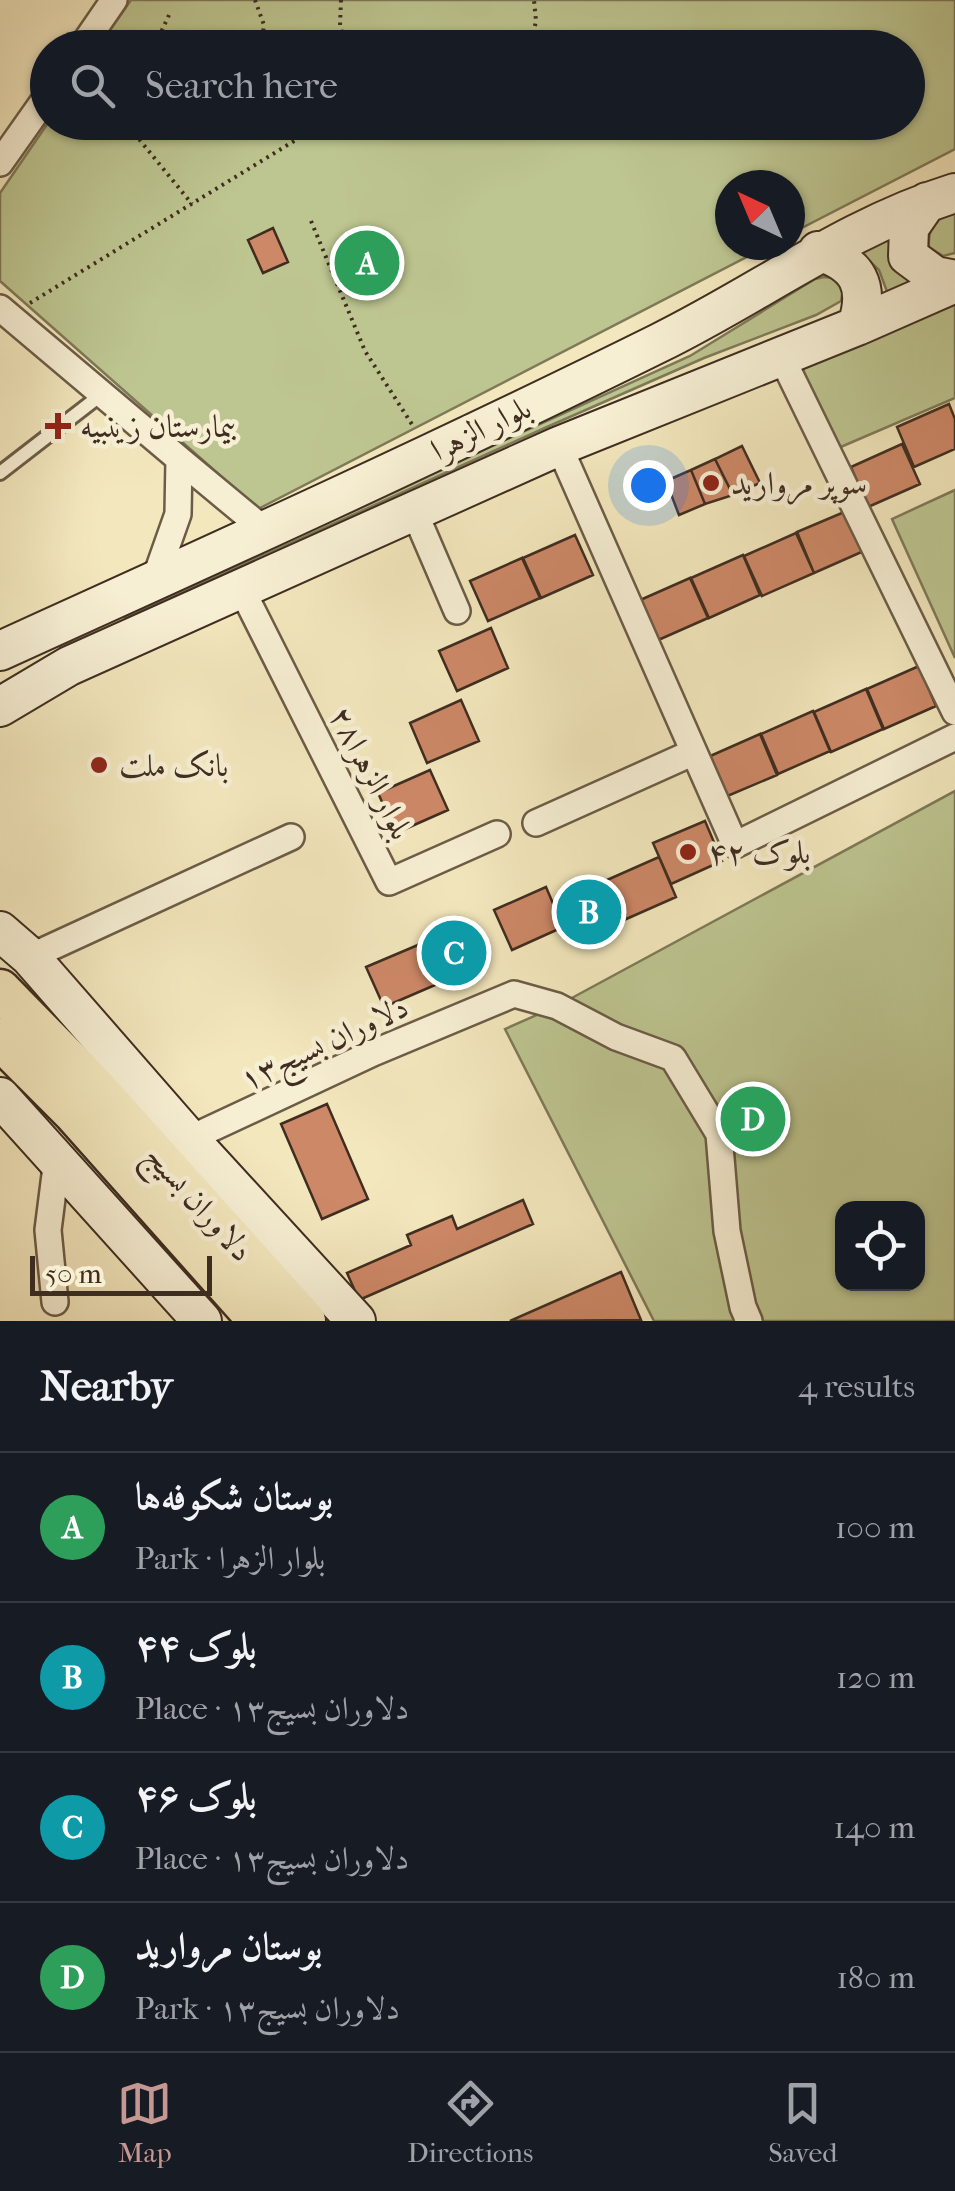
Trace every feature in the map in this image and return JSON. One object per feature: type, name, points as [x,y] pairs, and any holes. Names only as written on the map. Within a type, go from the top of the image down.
[{"type":"main road","name":"بلوار الزهرا","points":[[0,651],[266,532],[664,341],[818,251],[941,197]]},
{"type":"main road","points":[[941,197],[909,228],[908,256],[934,276],[955,282]]},
{"type":"main road","points":[[818,251],[843,261],[858,278],[863,298],[857,326]]},
{"type":"main road","name":"بلوار الزهرا","points":[[2,709],[70,666],[241,588],[560,446],[857,326],[955,282]]},
{"type":"main road","points":[[0,931],[30,957],[356,1321]]},
{"type":"main road","points":[[0,990],[83,1099]]},
{"type":"main road","points":[[0,1040],[83,1099]]},
{"type":"main road","points":[[0,1097],[202,1321]]},
{"type":"main road","name":"دلاوران بسیج","points":[[83,1099],[258,1321]]},
{"type":"main road","name":"دلاوران بسیج","points":[[83,1099],[305,1321]]},
{"type":"street","points":[[93,30],[114,0]]},
{"type":"street","points":[[0,163],[30,120]]},
{"type":"street","points":[[5,312],[266,532]]},
{"type":"street","points":[[781,356],[955,712]]},
{"type":"street","points":[[560,446],[734,846],[955,737]]},
{"type":"street","points":[[154,582],[178,514],[179,459]]},
{"type":"street","points":[[414,511],[458,611]]},
{"type":"street","name":"بلوار الزهرا۲۸","points":[[241,588],[389,882],[497,834]]},
{"type":"street","points":[[536,823],[694,752]]},
{"type":"street","points":[[30,957],[291,837]]},
{"type":"street","name":"دلاوران بسیج۱۳","points":[[189,1139],[514,994],[557,1006],[616,1037],[672,1058],[719,1134],[727,1232],[749,1321]]},
{"type":"street","points":[[54,1302],[48,1230],[57,1159]]},
{"type":"lane","points":[[0,472],[102,394]]},
{"type":"path","points":[[254,0],[263,30]]},
{"type":"path","points":[[341,30],[342,0]]},
{"type":"path","points":[[534,0],[534,30]]},
{"type":"path","points":[[162,30],[169,15]]},
{"type":"path","points":[[140,140],[192,204]]},
{"type":"path","points":[[5,312],[295,140]]},
{"type":"path","points":[[312,221],[365,351],[431,453]]},
{"type":"green space","points":[[131,0],[955,0],[955,149],[805,226],[805,170],[715,170],[715,260],[741,260],[258,509],[0,281],[0,193],[36,140],[925,140],[925,30],[110,30]]},
{"type":"green space","points":[[955,207],[955,253],[943,256],[929,247],[930,233],[939,219]]},
{"type":"green space","points":[[887,228],[917,281],[889,297],[879,270],[853,245]]},
{"type":"green space","points":[[824,277],[835,278],[843,290],[841,301],[816,315],[704,358],[125,618],[120,610],[690,356]]},
{"type":"green space","points":[[955,301],[955,398],[836,449],[801,366]]},
{"type":"green space","points":[[955,490],[955,658],[892,519]]},
{"type":"green space","points":[[955,791],[955,1321],[654,1321],[505,1029],[557,1006]]},
{"type":"building","points":[[273,228],[288,262],[263,273],[248,240]]},
{"type":"building","points":[[949,404],[955,419],[955,449],[914,467],[897,427]]},
{"type":"building","points":[[902,444],[920,484],[868,507],[851,467]]},
{"type":"building","points":[[742,446],[760,483],[733,495],[715,459]]},
{"type":"building","name":"سوپر مروارید","points":[[715,459],[733,495],[705,504],[691,470]]},
{"type":"building","points":[[691,470],[705,504],[679,515],[666,481]]},
{"type":"building","points":[[849,510],[866,550],[814,573],[797,532]]},
{"type":"building","points":[[796,533],[814,573],[762,596],[744,556]]},
{"type":"building","points":[[575,535],[593,575],[541,598],[523,558]]},
{"type":"building","points":[[743,555],[760,595],[709,618],[691,578]]},
{"type":"building","points":[[522,558],[540,598],[488,621],[470,581]]},
{"type":"building","points":[[690,578],[708,618],[656,641],[638,601]]},
{"type":"building","points":[[491,628],[508,668],[457,691],[439,651]]},
{"type":"building","points":[[919,666],[936,706],[884,729],[867,689]]},
{"type":"building","points":[[866,689],[883,729],[831,752],[814,712]]},
{"type":"building","points":[[461,700],[479,741],[427,763],[410,723]]},
{"type":"building","points":[[813,711],[830,751],[778,774],[761,734]]},
{"type":"building","points":[[760,734],[777,775],[725,797],[708,757]]},
{"type":"building","points":[[430,770],[448,810],[396,833],[378,793]]},
{"type":"building","name":"بلوک ۴۲","points":[[705,821],[722,861],[671,884],[653,843]]},
{"type":"building","points":[[659,857],[676,897],[624,920],[607,880]]},
{"type":"building","points":[[607,880],[624,920],[572,943],[555,903]]},
{"type":"building","points":[[546,887],[563,927],[512,950],[494,910]]},
{"type":"building","points":[[471,922],[488,962],[437,984],[419,944]]},
{"type":"building","points":[[418,945],[435,985],[384,1007],[366,967]]},
{"type":"building","points":[[327,1104],[368,1199],[322,1219],[281,1124]]},
{"type":"building","points":[[523,1200],[533,1224],[359,1300],[347,1273],[411,1245],[407,1235],[452,1216],[457,1229]]},
{"type":"building","points":[[621,1272],[641,1320],[510,1321]]},
{"type":"place","name":"بوستان شکوفه‌ها","points":[[367,263]]},
{"type":"place","name":"بیمارستان زینبیه","points":[[58,426]]},
{"type":"place","name":"سوپر مروارید","points":[[711,483]]},
{"type":"place","name":"بانک ملت","points":[[99,765]]},
{"type":"place","name":"بلوک ۴۲","points":[[688,852]]},
{"type":"place","name":"بلوک ۴۴","points":[[589,912]]},
{"type":"place","name":"بلوک ۴۶","points":[[454,953]]},
{"type":"place","name":"بوستان مروارید","points":[[753,1119]]}]
